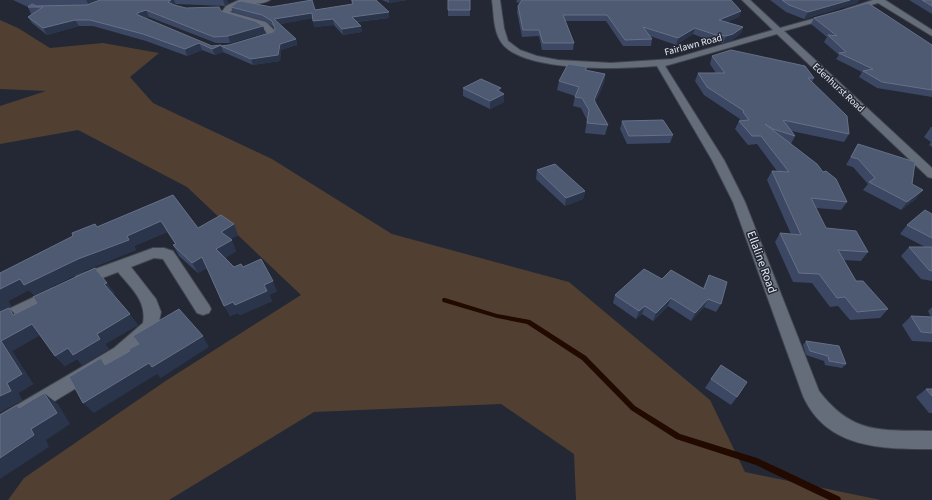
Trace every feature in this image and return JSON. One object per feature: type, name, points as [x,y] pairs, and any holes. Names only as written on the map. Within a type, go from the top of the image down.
[{"type":"street","points":[[247,43],[271,36],[270,30],[260,24],[227,15],[223,10],[243,0],[266,0]]},
{"type":"street","name":"Fairlawn Road","points":[[496,0],[502,36],[509,46],[533,57],[560,64],[660,64],[680,60],[879,0]]},
{"type":"street","name":"Edenhurst Road","points":[[746,0],[932,174]]},
{"type":"street","points":[[879,0],[932,34]]},
{"type":"street","name":"Ellaline Road","points":[[660,64],[718,160],[739,202],[812,396],[824,414],[844,430],[861,436],[932,440]]},
{"type":"street","points":[[0,320],[67,286],[122,264],[153,254],[164,253],[168,255],[203,308]]},
{"type":"street","points":[[0,425],[120,353],[151,326],[153,312],[148,299],[122,264]]},
{"type":"shaded area","points":[[0,20],[18,28],[50,48],[103,43],[159,53],[130,77],[153,103],[272,159],[392,234],[569,282],[710,400],[745,472],[881,500],[576,500],[574,454],[501,404],[314,412],[169,500],[8,500],[24,478],[167,380],[301,295],[187,187],[78,130],[0,144],[0,106],[46,91],[0,89]]},
{"type":"building","points":[[100,0],[171,0],[168,2],[186,8],[219,7],[221,11],[255,21],[263,26],[228,36],[214,37],[146,10],[137,13],[138,15],[212,46],[221,45],[212,49],[199,43],[185,49],[143,34],[90,20],[75,20],[43,28],[28,17],[43,7],[28,7],[32,4],[36,6],[87,5]]},
{"type":"building","points":[[312,0],[315,10],[353,4],[352,0],[376,0],[389,12],[352,17],[361,26],[342,29],[333,19],[313,21],[312,13],[274,19],[296,39],[280,44],[278,55],[251,59],[221,46],[273,32],[275,29],[272,21],[262,15],[231,7],[237,2],[241,1],[271,7]]},
{"type":"building","points":[[448,0],[470,0],[470,10],[448,10]]},
{"type":"building","points":[[522,0],[731,0],[741,11],[719,20],[743,27],[733,34],[726,36],[716,35],[695,28],[678,38],[643,27],[652,39],[625,40],[607,15],[563,15],[574,43],[543,43],[539,30],[523,30],[518,6]]},
{"type":"building","points":[[782,0],[850,0],[808,12],[789,5]]},
{"type":"building","points":[[922,0],[932,0],[932,6]]},
{"type":"building","points":[[868,3],[932,45],[932,90],[882,82],[863,71],[873,69],[839,53],[846,52],[828,35],[837,36],[814,18]]},
{"type":"building","points":[[731,50],[805,66],[814,78],[808,78],[847,116],[849,134],[783,120],[795,136],[773,129],[765,124],[817,164],[823,172],[826,171],[836,179],[847,202],[811,198],[826,228],[856,231],[868,252],[838,250],[856,281],[863,281],[888,309],[857,312],[845,297],[837,298],[819,274],[799,273],[780,233],[801,235],[772,171],[789,172],[761,136],[752,136],[739,121],[749,120],[743,112],[744,111],[707,87],[698,73],[725,73],[712,56]]},
{"type":"building","points":[[568,64],[587,67],[585,70],[605,74],[594,100],[608,125],[587,123],[589,110],[582,98],[575,97],[579,87],[559,81]]},
{"type":"building","points":[[481,79],[501,88],[497,90],[504,94],[490,101],[463,88]]},
{"type":"building","points":[[663,120],[673,135],[629,136],[622,121]]},
{"type":"building","points":[[858,144],[915,162],[912,184],[923,190],[907,202],[869,182],[875,178],[858,159],[851,157]]},
{"type":"building","points":[[555,164],[585,191],[566,198],[537,170]]},
{"type":"building","points":[[173,195],[198,228],[221,215],[234,224],[221,232],[232,240],[216,249],[234,267],[241,264],[243,267],[261,259],[273,281],[264,285],[267,291],[235,305],[233,302],[224,306],[202,257],[192,263],[173,245],[176,244],[161,221],[127,236],[129,240],[78,259],[24,285],[20,279],[0,289],[0,273],[73,236],[72,233],[95,224],[97,227]]},
{"type":"building","points":[[925,210],[932,214],[932,238],[907,225]]},
{"type":"building","points":[[909,247],[932,247],[932,271],[929,270]]},
{"type":"building","points":[[95,268],[107,283],[104,284],[130,314],[97,334],[100,339],[73,355],[68,348],[55,356],[32,324],[1,341],[22,374],[7,383],[11,391],[0,396],[0,312],[9,308],[13,315],[37,303],[33,297]]},
{"type":"building","points":[[644,269],[662,279],[671,270],[704,289],[709,275],[727,282],[721,304],[708,299],[695,313],[671,298],[656,313],[645,306],[639,311],[615,295]]},
{"type":"building","points":[[179,309],[203,336],[152,367],[149,363],[83,403],[69,377],[101,358],[105,365],[130,351],[129,349],[139,344],[133,336]]},
{"type":"building","points":[[911,316],[932,317],[932,333],[921,332]]},
{"type":"building","points":[[806,341],[839,346],[846,364],[829,361],[828,356],[810,351]]},
{"type":"building","points":[[721,365],[747,382],[737,397],[711,379]]},
{"type":"building","points":[[926,389],[932,389],[932,396]]},
{"type":"building","points":[[44,393],[57,413],[31,429],[34,435],[0,458],[0,415],[17,405],[19,408]]},
{"type":"waterway","points":[[445,300],[497,316],[528,322],[584,358],[633,408],[678,437],[757,462],[837,500]]}]
